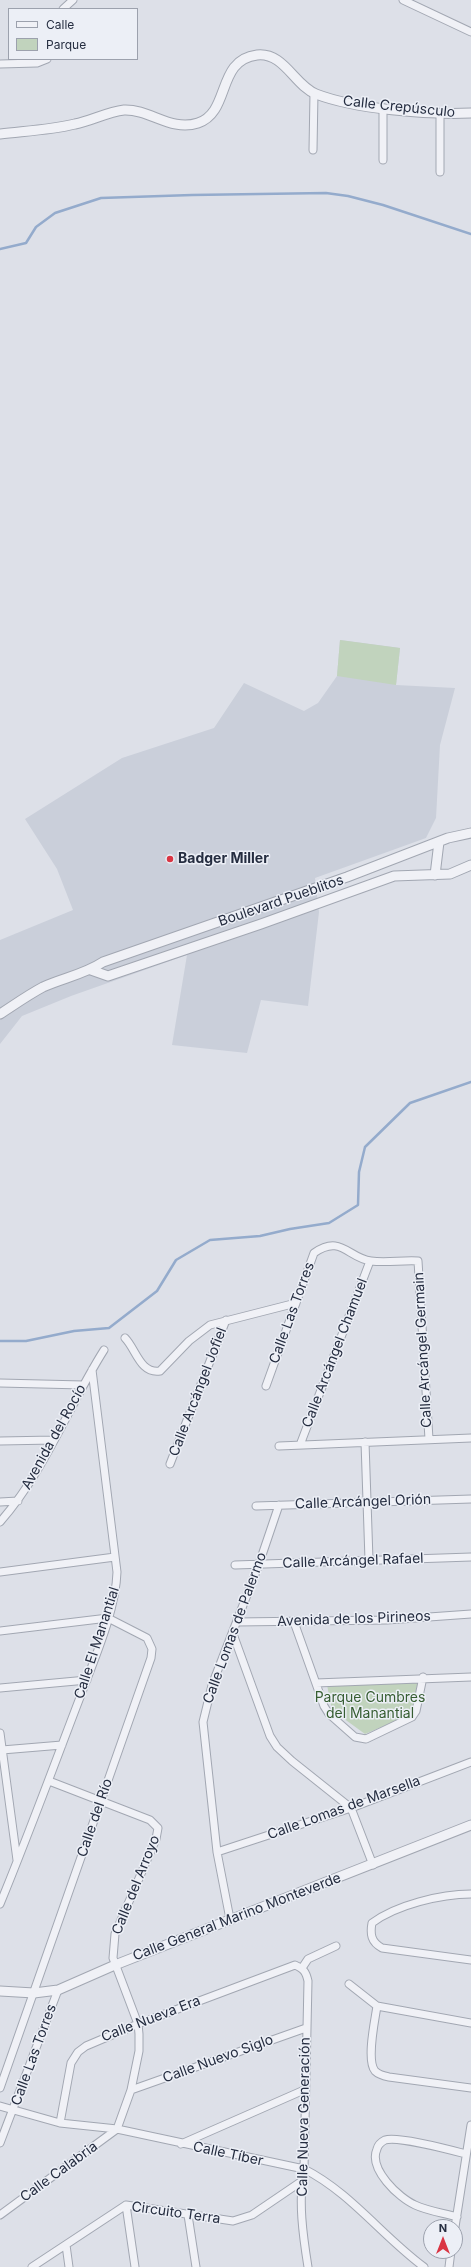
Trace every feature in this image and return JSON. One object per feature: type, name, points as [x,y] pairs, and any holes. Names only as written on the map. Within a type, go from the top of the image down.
[{"type":"street","points":[[64,8],[73,0]]},
{"type":"street","points":[[403,0],[471,32]]},
{"type":"street","name":"Calle Crepúsculo","points":[[0,134],[62,127],[125,110],[136,111],[173,124],[198,124],[209,116],[216,106],[231,70],[242,59],[258,54],[272,56],[314,93],[342,103],[440,113],[471,113]]},
{"type":"street","points":[[0,64],[37,63],[44,60]]},
{"type":"street","points":[[313,150],[314,93]]},
{"type":"street","points":[[382,108],[382,160]]},
{"type":"street","points":[[440,113],[440,172]]},
{"type":"street","name":"Boulevard Pueblitos","points":[[0,1014],[42,988],[74,974],[91,970],[103,962],[256,910],[439,842],[471,833]]},
{"type":"street","points":[[435,875],[439,842]]},
{"type":"street","name":"Boulevard Pueblitos","points":[[91,970],[108,976],[261,924],[394,876],[450,874],[471,865]]},
{"type":"street","points":[[256,910],[261,924]]},
{"type":"street","name":"Calle Las Torres","points":[[266,1386],[314,1253],[320,1248],[338,1246],[370,1261],[418,1261]]},
{"type":"street","name":"Calle Arcángel Chamuel","points":[[300,1445],[370,1261]]},
{"type":"street","name":"Calle Arcángel Germain","points":[[418,1261],[428,1439]]},
{"type":"street","points":[[125,1338],[135,1355],[149,1370],[160,1371],[189,1341],[210,1325],[296,1303]]},
{"type":"street","name":"Calle Arcángel Jofiel","points":[[170,1464],[226,1320]]},
{"type":"street","name":"Avenida del Rocío","points":[[0,1522],[18,1501],[40,1469],[83,1385],[104,1350]]},
{"type":"street","name":"Calle El Manantial","points":[[0,1904],[18,1861],[87,1680],[108,1618],[117,1583],[92,1370]]},
{"type":"street","points":[[0,1383],[83,1385]]},
{"type":"street","points":[[279,1446],[471,1438]]},
{"type":"street","points":[[0,1441],[54,1440]]},
{"type":"street","points":[[365,1442],[369,1560]]},
{"type":"street","name":"Calle Arcángel Orión","points":[[256,1506],[471,1498]]},
{"type":"street","points":[[0,1502],[18,1501]]},
{"type":"street","name":"Calle Lomas de Palermo","points":[[230,1919],[217,1852],[203,1722],[212,1685],[259,1564],[279,1505]]},
{"type":"street","points":[[0,1572],[114,1557]]},
{"type":"street","name":"Calle Arcángel Rafael","points":[[235,1565],[471,1557]]},
{"type":"street","name":"Avenida de los Pirineos","points":[[237,1622],[387,1620],[471,1614]]},
{"type":"street","points":[[0,1631],[108,1618]]},
{"type":"street","name":"Calle del Río","points":[[34,1993],[151,1658],[151,1642],[144,1635],[108,1618]]},
{"type":"street","points":[[294,1622],[324,1706],[329,1714],[355,1737],[366,1739],[412,1717],[416,1711],[423,1677]]},
{"type":"street","points":[[232,1634],[266,1725],[277,1747],[306,1773],[351,1808],[372,1865]]},
{"type":"street","points":[[316,1683],[423,1677],[471,1677]]},
{"type":"street","points":[[0,1688],[87,1680]]},
{"type":"street","points":[[0,1733],[18,1861]]},
{"type":"street","points":[[2,1750],[62,1745]]},
{"type":"street","name":"Calle Lomas de Marsella","points":[[217,1852],[351,1808],[471,1762]]},
{"type":"street","points":[[49,1781],[102,1800]]},
{"type":"street","name":"Calle del Arroyo","points":[[102,1800],[150,1820],[158,1828],[156,1839],[115,1934],[113,1947],[115,1965],[138,2024],[139,2051],[130,2090],[118,2129]]},
{"type":"street","name":"Calle General Marino Monteverde","points":[[0,1990],[34,1993],[58,1990],[115,1965],[230,1919],[372,1865],[471,1825]]},
{"type":"street","points":[[471,1894],[449,1895],[398,1910],[380,1917],[372,1923],[371,1932],[376,1945],[382,1948],[471,1960]]},
{"type":"street","points":[[302,1968],[308,1959],[336,1946]]},
{"type":"street","name":"Calle Nueva Era","points":[[60,2122],[72,2064],[78,2052],[94,2041],[295,1965],[302,1968]]},
{"type":"street","name":"Calle Nueva Generación","points":[[302,1968],[306,1973],[308,1982],[304,2090],[304,2169],[302,2181],[302,2219],[308,2267]]},
{"type":"street","points":[[350,1984],[377,2006],[471,2023]]},
{"type":"street","name":"Calle Las Torres","points":[[0,2143],[14,2110],[58,1990]]},
{"type":"street","name":"Calle Las Torres","points":[[0,2088],[34,1993]]},
{"type":"street","points":[[377,2006],[371,2053],[374,2070],[379,2074],[389,2077],[471,2088]]},
{"type":"street","name":"Calle Nuevo Siglo","points":[[130,2090],[306,2028]]},
{"type":"street","points":[[181,2144],[304,2090]]},
{"type":"street","name":"Calle Tíber","points":[[0,2106],[60,2122],[118,2129],[181,2144],[304,2169],[318,2176],[338,2192],[402,2250],[424,2267]]},
{"type":"street","points":[[466,2154],[401,2140],[386,2140],[379,2144],[375,2158],[377,2167],[391,2187],[415,2205],[456,2217],[471,2124]]},
{"type":"street","name":"Calle Calabria","points":[[0,2216],[118,2129]]},
{"type":"street","name":"Circuito Terra","points":[[32,2267],[126,2205],[188,2216],[233,2221],[243,2219],[265,2207],[302,2181]]},
{"type":"street","points":[[126,2205],[135,2267]]},
{"type":"street","points":[[188,2216],[196,2267]]},
{"type":"street","points":[[66,2245],[69,2267]]},
{"type":"shaded area","points":[[340,640],[400,648],[396,685],[455,688],[440,745],[436,818],[426,838],[315,878],[319,912],[308,1006],[261,1000],[247,1053],[172,1045],[187,955],[71,996],[22,1016],[0,1044],[0,940],[73,910],[57,869],[25,819],[122,758],[214,728],[244,683],[304,711],[318,703],[337,676]]},
{"type":"green space","points":[[340,640],[400,648],[396,685],[337,676]]},
{"type":"green space","name":"Parque Cumbres del Manantial","points":[[418,1680],[412,1714],[365,1734],[332,1710],[327,1685]]},
{"type":"waterway","points":[[0,249],[26,243],[36,227],[55,213],[101,198],[192,195],[326,193],[348,196],[383,205],[471,234]]},
{"type":"waterway","points":[[0,1341],[26,1341],[74,1331],[109,1328],[157,1291],[176,1260],[210,1240],[260,1236],[290,1229],[329,1223],[358,1205],[359,1172],[365,1147],[410,1103],[471,1082]]},
{"type":"place","name":"Badger Miller","points":[[170,859]]}]
